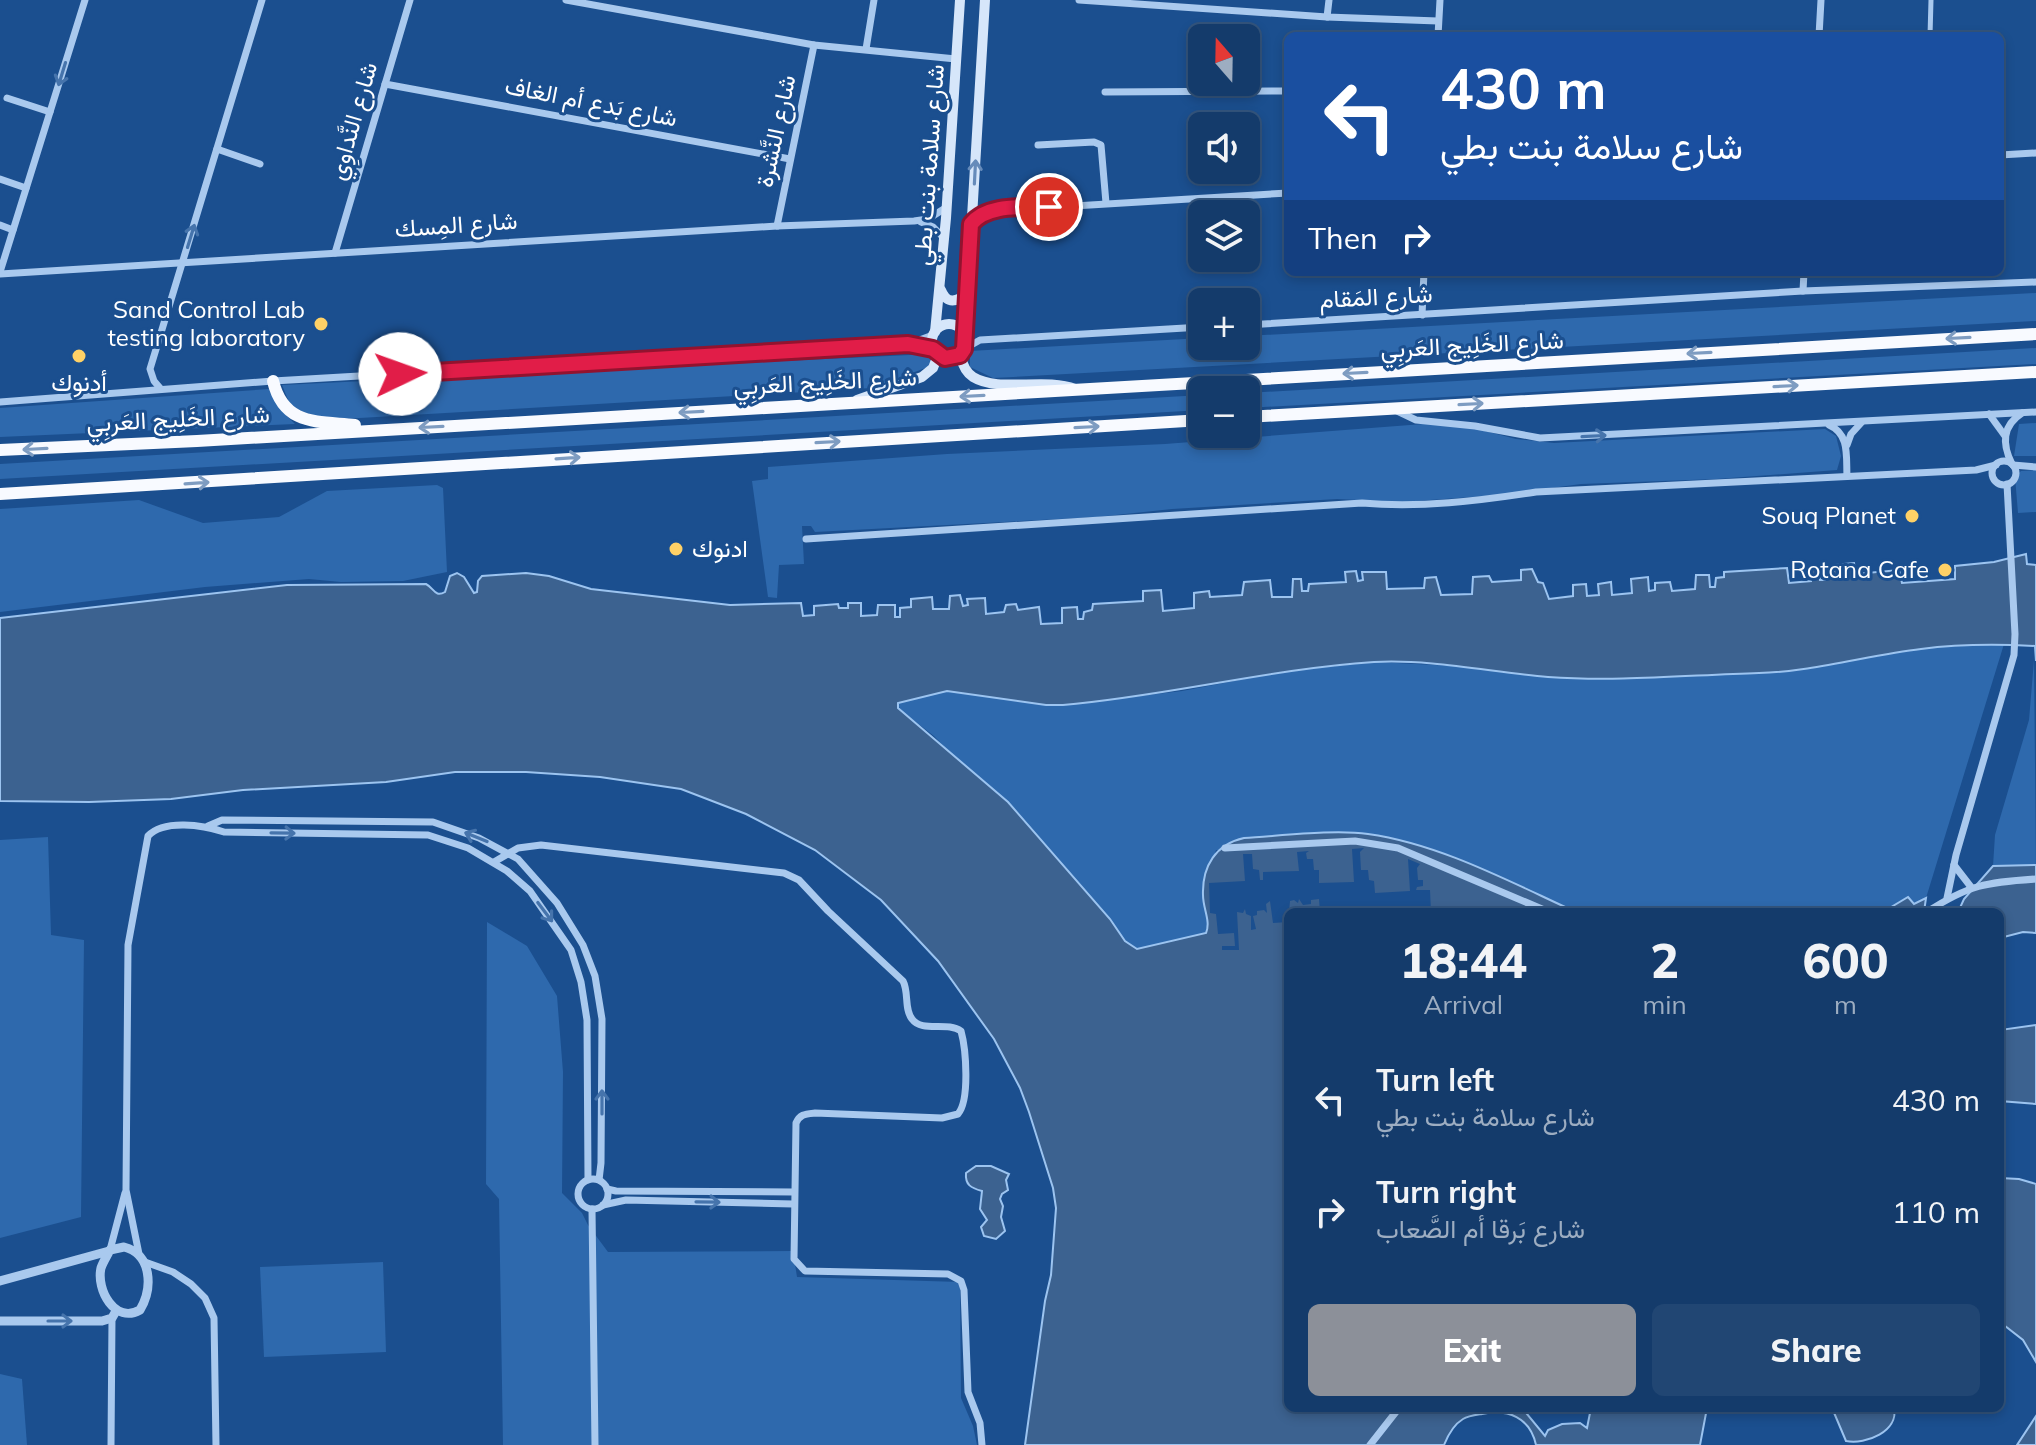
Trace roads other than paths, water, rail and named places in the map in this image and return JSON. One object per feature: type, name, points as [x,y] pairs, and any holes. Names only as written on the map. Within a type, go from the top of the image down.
[{"type":"highway","name":"شارع الخَلِيج العَربِي","points":[[0,450],[2036,334]]},
{"type":"highway","points":[[1260,416],[2036,372]]},
{"type":"highway","points":[[273,381],[284,408],[301,419],[390,429]]},
{"type":"highway","points":[[0,494],[1188,421]]},
{"type":"main road","name":"شارع سلامة بنت بطي","points":[[934,333],[947,207],[960,0]]},
{"type":"main road","name":"شارع سلامة بنت بطي","points":[[965,335],[985,0]]},
{"type":"main road","points":[[940,288],[944,298],[949,301],[956,301],[967,293]]},
{"type":"main road","points":[[852,402],[922,377],[933,368],[936,352],[934,333],[941,326],[951,324],[959,327],[965,335],[962,352],[968,372],[978,379],[1060,384],[1078,390]]},
{"type":"main road","points":[[936,352],[945,358],[962,352]]},
{"type":"street","points":[[0,273],[85,0]]},
{"type":"street","points":[[160,388],[150,369],[262,0]]},
{"type":"street","name":"شارع النَّداوِي","points":[[335,253],[410,0]]},
{"type":"street","points":[[566,0],[814,45],[956,59]]},
{"type":"street","points":[[866,49],[874,0]]},
{"type":"street","points":[[1079,0],[1327,17],[1438,21]]},
{"type":"street","points":[[1327,17],[1329,0]]},
{"type":"street","points":[[1438,32],[1440,0]]},
{"type":"street","points":[[1819,32],[1821,0]]},
{"type":"street","points":[[1930,32],[1931,0]]},
{"type":"street","name":"شارع النَّشرة","points":[[777,226],[814,45]]},
{"type":"street","name":"شارع بَدع أم الغاف","points":[[385,84],[790,159]]},
{"type":"street","points":[[1105,92],[1284,91]]},
{"type":"street","points":[[7,98],[50,112]]},
{"type":"street","points":[[1038,145],[1094,142],[1101,145],[1106,203]]},
{"type":"street","points":[[217,149],[260,164]]},
{"type":"street","points":[[2004,155],[2036,153]]},
{"type":"street","points":[[0,179],[26,188]]},
{"type":"street","points":[[971,224],[980,215],[991,211],[1284,193]]},
{"type":"street","points":[[973,198],[991,211]]},
{"type":"street","name":"شارع المِسك","points":[[0,273],[777,226],[914,221],[928,219],[947,207]]},
{"type":"street","points":[[914,221],[929,225],[944,238]]},
{"type":"street","points":[[0,225],[13,230]]},
{"type":"street","points":[[1422,315],[1424,276]]},
{"type":"street","points":[[1803,291],[1804,276]]},
{"type":"street","name":"شارع المَقام","points":[[1260,324],[1803,291],[2036,282]]},
{"type":"street","points":[[965,335],[980,340],[1188,328]]},
{"type":"street","points":[[908,344],[934,333]]},
{"type":"street","points":[[962,352],[980,340]]},
{"type":"street","points":[[1,401],[160,388],[908,344],[936,352]]},
{"type":"street","points":[[1393,409],[1416,420],[1475,426],[1540,438],[2036,412]]},
{"type":"street","points":[[2015,477],[2005,436],[2011,422],[2024,412]]},
{"type":"street","points":[[1989,414],[2005,436]]},
{"type":"street","points":[[1846,448],[1851,434],[1865,422]]},
{"type":"street","points":[[1823,423],[1838,429],[1846,448],[1847,476]]},
{"type":"street","points":[[1994,478],[1996,464],[2005,445]]},
{"type":"street","points":[[806,539],[1362,503],[1415,505],[1482,501],[1536,492],[1642,485],[1976,470],[2006,461],[2034,468]]},
{"type":"street","points":[[1976,470],[1998,483],[2007,484],[2034,468]]},
{"type":"street","points":[[1947,898],[2014,655],[2007,484]]},
{"type":"street","points":[[0,1321],[102,1321],[114,1314],[140,1310],[147,1298],[149,1280],[126,1190],[128,945],[148,836],[153,830],[163,828],[206,826],[222,820],[433,822],[479,838],[518,859],[557,903],[583,945],[595,976],[602,1019],[599,1180],[608,1195],[603,1205]]},
{"type":"street","points":[[206,826],[224,832],[428,835],[468,848],[494,862],[530,891],[571,950],[587,1020],[588,1180]]},
{"type":"street","points":[[1225,848],[1367,841],[1398,848],[1540,908]]},
{"type":"street","points":[[494,862],[518,848],[541,845],[784,873],[799,880],[903,981],[912,1021],[921,1026],[950,1026],[961,1031],[965,1102],[958,1114],[942,1118],[803,1114],[796,1123],[794,1259],[802,1270],[948,1274],[961,1281],[964,1290],[968,1392],[980,1423],[982,1445]]},
{"type":"street","points":[[1954,865],[1971,887]]},
{"type":"street","points":[[1933,908],[1971,887],[1990,882],[2036,879]]},
{"type":"street","points":[[599,1180],[588,1180],[579,1188],[582,1204],[592,1209],[626,1200],[793,1204]]},
{"type":"street","points":[[607,1189],[793,1192]]},
{"type":"street","points":[[111,1445],[114,1314],[106,1299],[101,1268],[126,1190]]},
{"type":"street","points":[[592,1209],[595,1445]]},
{"type":"street","points":[[0,1281],[124,1247],[136,1250],[142,1258],[191,1284],[205,1298],[214,1318],[216,1445]]},
{"type":"street","points":[[1370,1445],[1396,1412]]},
{"type":"place","name":"Sand Control Lab testing laboratory","points":[[321,324]]},
{"type":"place","name":"أدنوك","points":[[79,356]]},
{"type":"place","name":"Souq Planet","points":[[1912,516]]},
{"type":"place","name":"ادنوك","points":[[676,549]]},
{"type":"place","name":"Rotana Cafe","points":[[1945,570]]}]
